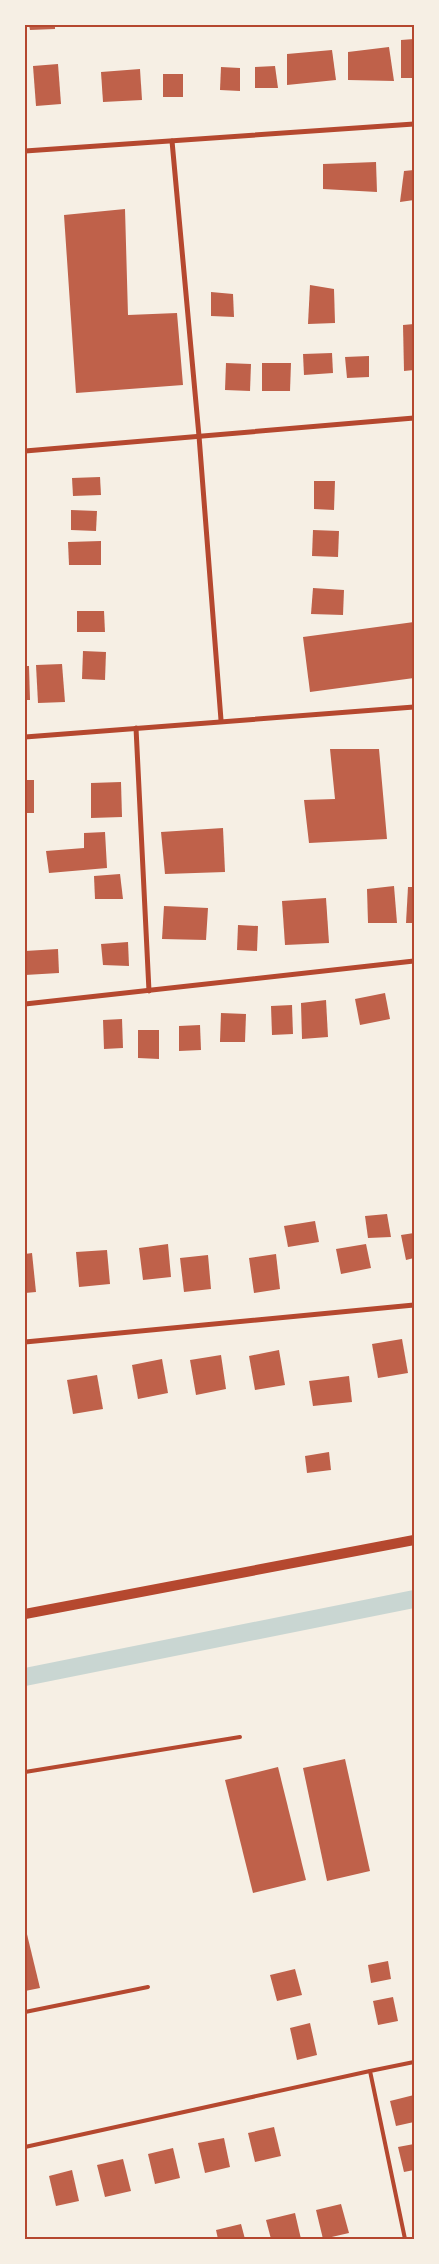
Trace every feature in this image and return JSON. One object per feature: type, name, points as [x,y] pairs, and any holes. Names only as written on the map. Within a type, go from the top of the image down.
[{"type":"main road","points":[[25,1614],[414,1540]]},
{"type":"street","points":[[25,151],[414,124]]},
{"type":"street","points":[[172,142],[199,436],[221,720]]},
{"type":"street","points":[[25,451],[414,418]]},
{"type":"street","points":[[25,737],[221,720],[414,707]]},
{"type":"street","points":[[136,728],[149,991]]},
{"type":"street","points":[[25,1004],[414,960]]},
{"type":"street","points":[[25,1342],[414,1304]]},
{"type":"lane","points":[[25,1772],[240,1737]]},
{"type":"lane","points":[[25,2012],[148,1987]]},
{"type":"lane","points":[[25,2147],[414,2062]]},
{"type":"lane","points":[[370,2071],[405,2239]]},
{"type":"building","points":[[29,25],[55,25],[55,29],[30,30]]},
{"type":"building","points":[[414,39],[414,78],[401,78],[401,40]]},
{"type":"building","points":[[389,47],[394,81],[348,80],[348,52]]},
{"type":"building","points":[[332,50],[336,80],[287,85],[287,54]]},
{"type":"building","points":[[58,64],[61,104],[36,106],[33,66]]},
{"type":"building","points":[[275,66],[278,88],[255,88],[255,67]]},
{"type":"building","points":[[221,67],[240,68],[240,91],[220,90]]},
{"type":"building","points":[[140,69],[142,100],[103,102],[101,72]]},
{"type":"building","points":[[163,74],[183,74],[183,97],[163,97]]},
{"type":"building","points":[[376,162],[377,192],[323,189],[323,164]]},
{"type":"building","points":[[414,170],[414,200],[400,202],[404,171]]},
{"type":"building","points":[[125,209],[128,315],[177,313],[183,385],[76,393],[64,215]]},
{"type":"building","points":[[310,285],[334,289],[335,323],[308,324]]},
{"type":"building","points":[[211,292],[233,294],[234,317],[211,316]]},
{"type":"building","points":[[414,324],[414,370],[404,371],[403,325]]},
{"type":"building","points":[[332,353],[333,373],[304,375],[303,354]]},
{"type":"building","points":[[369,356],[369,377],[347,378],[345,357]]},
{"type":"building","points":[[226,363],[251,364],[250,391],[225,390]]},
{"type":"building","points":[[262,363],[291,363],[290,391],[262,391]]},
{"type":"building","points":[[100,477],[101,495],[73,496],[72,478]]},
{"type":"building","points":[[314,481],[335,481],[334,510],[314,509]]},
{"type":"building","points":[[71,510],[97,511],[96,531],[71,530]]},
{"type":"building","points":[[313,530],[339,531],[338,557],[312,556]]},
{"type":"building","points":[[101,541],[101,565],[69,565],[68,542]]},
{"type":"building","points":[[313,588],[344,590],[343,615],[311,614]]},
{"type":"building","points":[[77,611],[104,611],[105,632],[77,632]]},
{"type":"building","points":[[414,622],[414,678],[310,692],[303,637]]},
{"type":"building","points":[[83,651],[106,652],[105,680],[82,679]]},
{"type":"building","points":[[62,664],[65,702],[38,703],[36,665]]},
{"type":"building","points":[[25,666],[29,666],[30,700],[25,700]]},
{"type":"building","points":[[330,749],[379,749],[387,839],[309,843],[304,800],[335,799]]},
{"type":"building","points":[[25,780],[34,780],[34,813],[25,813]]},
{"type":"building","points":[[121,782],[122,817],[91,818],[91,783]]},
{"type":"building","points":[[223,828],[225,872],[165,874],[161,832]]},
{"type":"building","points":[[105,832],[107,868],[49,873],[46,851],[84,848],[84,833]]},
{"type":"building","points":[[120,874],[123,899],[95,899],[94,876]]},
{"type":"building","points":[[394,886],[397,923],[368,923],[367,889]]},
{"type":"building","points":[[408,887],[414,887],[414,923],[406,923]]},
{"type":"building","points":[[326,898],[329,943],[285,945],[282,901]]},
{"type":"building","points":[[164,906],[208,908],[206,940],[162,939]]},
{"type":"building","points":[[238,925],[258,926],[257,951],[237,950]]},
{"type":"building","points":[[128,942],[129,966],[103,965],[101,944]]},
{"type":"building","points":[[58,949],[59,973],[25,975],[25,951]]},
{"type":"building","points":[[385,993],[390,1019],[360,1025],[355,999]]},
{"type":"building","points":[[326,1000],[328,1037],[302,1039],[301,1003]]},
{"type":"building","points":[[292,1005],[293,1034],[272,1035],[271,1006]]},
{"type":"building","points":[[221,1013],[246,1014],[245,1042],[220,1042]]},
{"type":"building","points":[[122,1019],[123,1048],[104,1049],[103,1020]]},
{"type":"building","points":[[200,1025],[201,1050],[179,1051],[179,1026]]},
{"type":"building","points":[[138,1030],[159,1030],[159,1059],[138,1058]]},
{"type":"building","points":[[387,1214],[391,1237],[368,1238],[365,1216]]},
{"type":"building","points":[[315,1221],[319,1242],[288,1247],[284,1226]]},
{"type":"building","points":[[414,1233],[414,1258],[406,1260],[401,1235]]},
{"type":"building","points":[[168,1244],[171,1277],[143,1280],[139,1248]]},
{"type":"building","points":[[366,1244],[371,1268],[341,1274],[336,1249]]},
{"type":"building","points":[[107,1250],[110,1284],[79,1287],[76,1252]]},
{"type":"building","points":[[32,1253],[36,1292],[25,1293],[25,1254]]},
{"type":"building","points":[[276,1254],[280,1289],[254,1293],[249,1258]]},
{"type":"building","points":[[208,1255],[211,1289],[184,1292],[180,1258]]},
{"type":"building","points":[[402,1339],[408,1373],[378,1378],[372,1344]]},
{"type":"building","points":[[279,1350],[285,1385],[255,1390],[249,1356]]},
{"type":"building","points":[[221,1355],[226,1389],[196,1395],[190,1360]]},
{"type":"building","points":[[162,1359],[168,1393],[138,1399],[132,1365]]},
{"type":"building","points":[[97,1375],[103,1409],[73,1414],[67,1380]]},
{"type":"building","points":[[349,1376],[352,1402],[313,1406],[309,1381]]},
{"type":"building","points":[[329,1452],[331,1470],[307,1473],[305,1456]]},
{"type":"building","points":[[345,1759],[370,1871],[327,1881],[303,1768]]},
{"type":"building","points":[[278,1767],[306,1880],[253,1893],[225,1780]]},
{"type":"building","points":[[25,1926],[40,1988],[25,1991]]},
{"type":"building","points":[[388,1961],[391,1979],[371,1983],[368,1965]]},
{"type":"building","points":[[295,1969],[302,1995],[277,2001],[270,1975]]},
{"type":"building","points":[[393,1997],[398,2021],[378,2025],[373,2001]]},
{"type":"building","points":[[310,2023],[317,2055],[297,2060],[290,2028]]},
{"type":"building","points":[[414,2095],[414,2122],[396,2126],[390,2101]]},
{"type":"building","points":[[274,2127],[281,2156],[255,2162],[248,2133]]},
{"type":"building","points":[[224,2138],[230,2167],[205,2173],[198,2143]]},
{"type":"building","points":[[414,2144],[414,2170],[404,2172],[398,2147]]},
{"type":"building","points":[[173,2148],[180,2178],[155,2184],[148,2154]]},
{"type":"building","points":[[123,2159],[131,2191],[105,2197],[97,2165]]},
{"type":"building","points":[[72,2170],[79,2201],[56,2206],[49,2176]]},
{"type":"building","points":[[341,2204],[349,2233],[323,2239],[316,2210]]},
{"type":"building","points":[[295,2213],[301,2239],[271,2239],[266,2220]]},
{"type":"building","points":[[241,2224],[245,2239],[218,2239],[216,2230]]},
{"type":"waterway","points":[[25,1677],[414,1599]]}]
